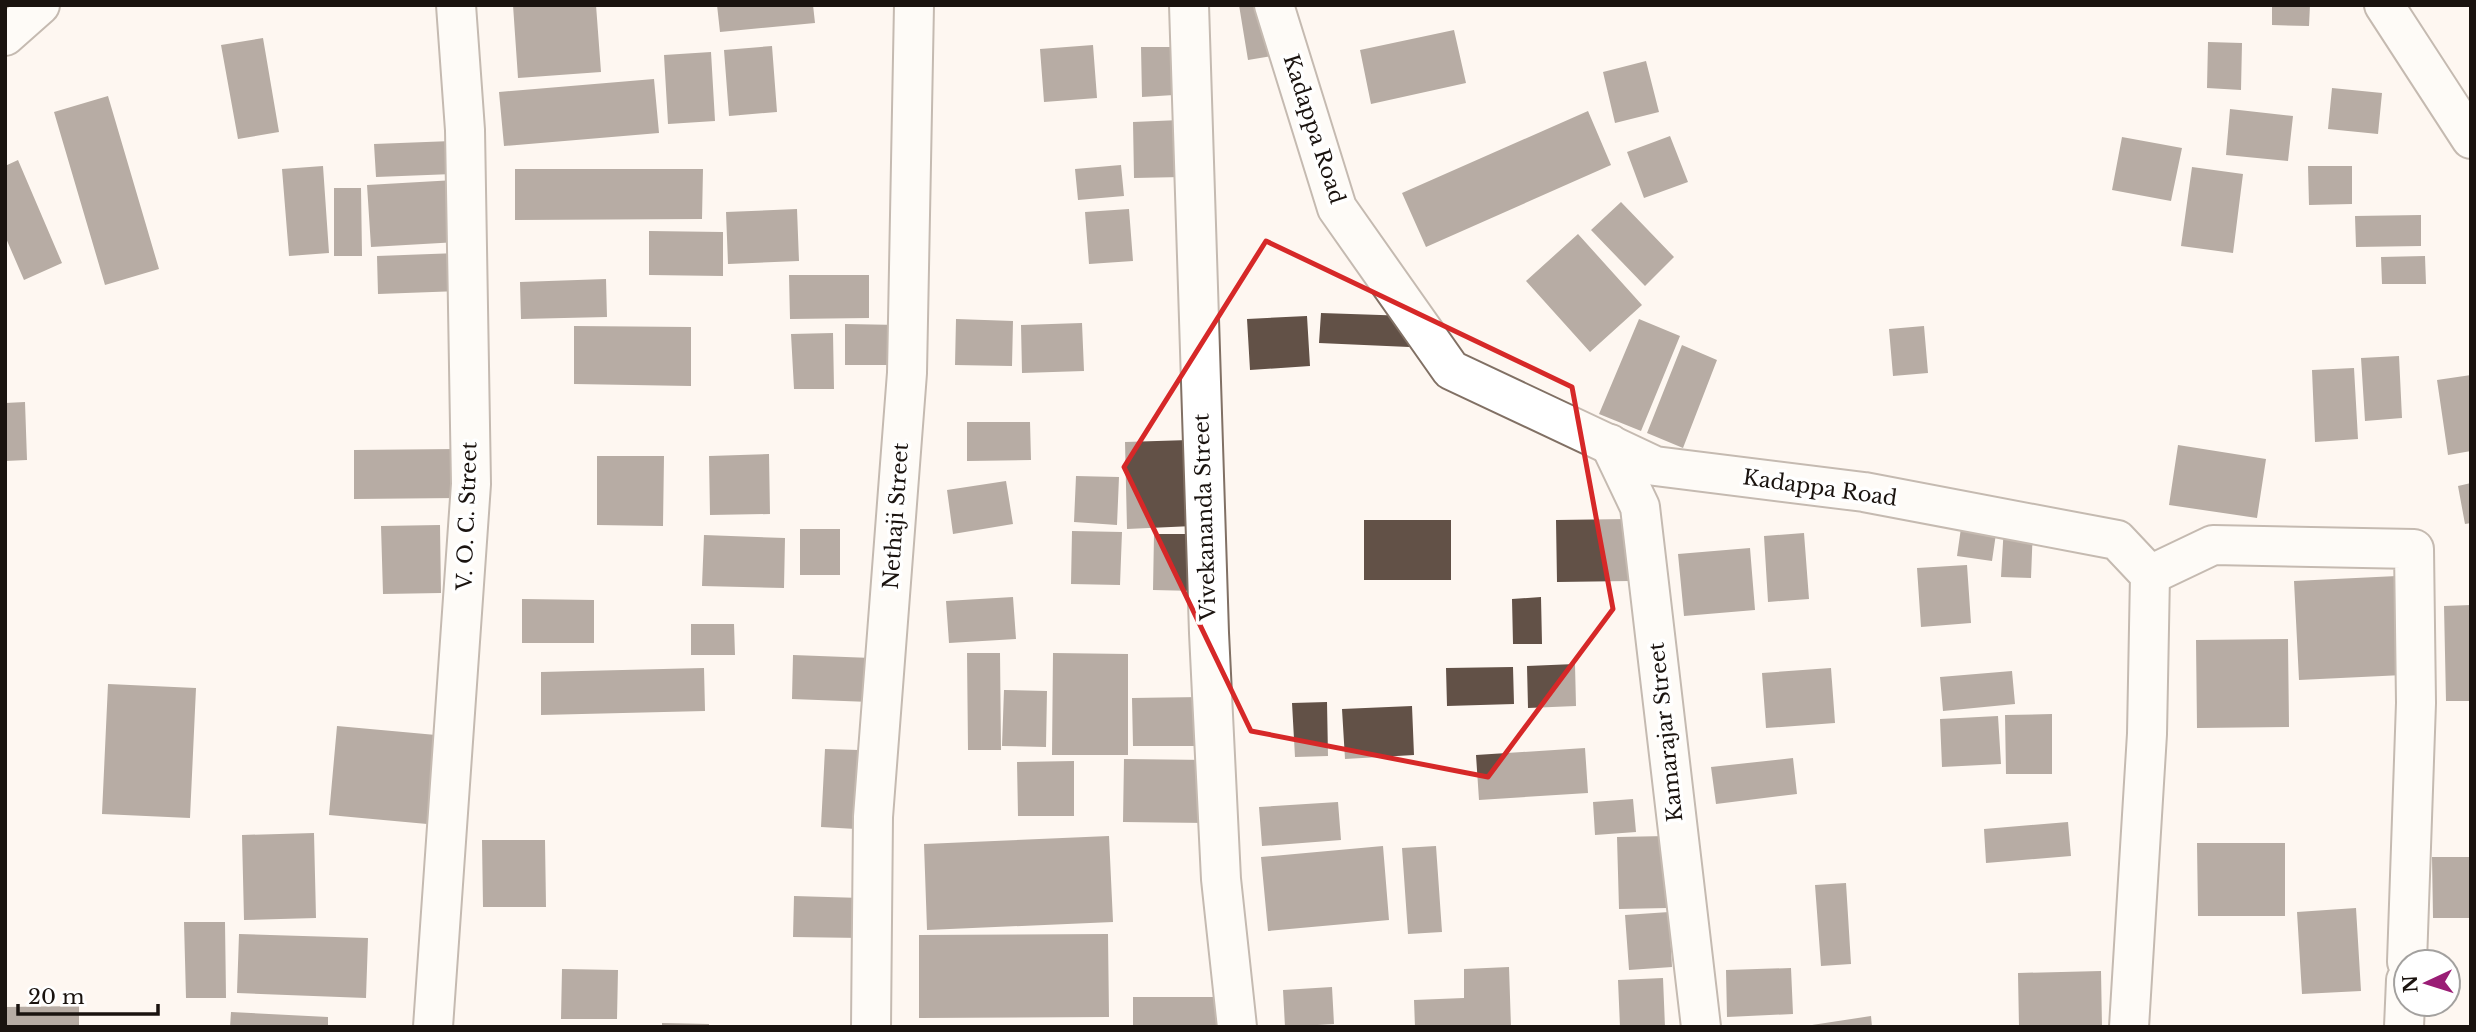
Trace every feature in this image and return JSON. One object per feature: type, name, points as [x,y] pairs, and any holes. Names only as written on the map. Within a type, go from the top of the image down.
[{"type":"street","points":[[5,36],[40,5]]},
{"type":"street","name":"V. O. C. Street","points":[[433,1027],[471,484],[466,130],[456,5]]},
{"type":"street","name":"Nethaji Street","points":[[871,1027],[873,817],[907,373],[914,5]]},
{"type":"street","name":"Vivekananda Street","points":[[1189,5],[1209,633],[1221,879],[1237,1027]]},
{"type":"street","name":"Kadappa Road","points":[[1274,5],[1337,208],[1451,370],[1655,466],[1864,492],[2117,540],[2150,575]]},
{"type":"street","points":[[2384,5],[2471,139]]},
{"type":"street","name":"Kamarajar Street","points":[[1610,444],[1640,507],[1701,1027]]},
{"type":"street","points":[[2129,1027],[2147,734],[2150,575],[2213,545],[2414,549],[2416,704],[2407,948]]},
{"type":"highlighted area","points":[[1266,241],[1572,387],[1613,609],[1488,777],[1251,731],[1124,467]]},
{"type":"building","points":[[513,5],[596,5],[601,72],[518,78]]},
{"type":"building","points":[[717,5],[813,5],[815,23],[720,32]]},
{"type":"building","points":[[1239,5],[1293,5],[1301,51],[1248,60]]},
{"type":"building","points":[[2272,5],[2310,5],[2309,26],[2272,25]]},
{"type":"building","points":[[1454,30],[1466,83],[1371,104],[1360,50]]},
{"type":"building","points":[[263,38],[279,132],[238,139],[221,45]]},
{"type":"building","points":[[2208,42],[2242,43],[2241,90],[2207,88]]},
{"type":"building","points":[[1093,45],[1097,98],[1044,102],[1040,49]]},
{"type":"building","points":[[772,46],[777,112],[729,116],[724,50]]},
{"type":"building","points":[[1141,47],[1172,47],[1174,95],[1142,97]]},
{"type":"building","points":[[711,52],[715,121],[668,124],[664,55]]},
{"type":"building","points":[[1646,61],[1659,112],[1615,123],[1603,72]]},
{"type":"building","points":[[654,79],[659,133],[504,146],[499,92]]},
{"type":"building","points":[[2332,88],[2382,93],[2378,134],[2328,129]]},
{"type":"building","points":[[108,96],[159,269],[105,285],[54,112]]},
{"type":"building","points":[[2230,109],[2293,116],[2288,161],[2226,155]]},
{"type":"building","points":[[1588,111],[1611,165],[1426,247],[1402,193]]},
{"type":"building","points":[[1180,120],[1182,177],[1134,178],[1133,122]]},
{"type":"building","points":[[1670,136],[1688,182],[1644,198],[1627,152]]},
{"type":"building","points":[[2122,137],[2182,148],[2171,201],[2112,190]]},
{"type":"building","points":[[452,141],[453,174],[376,177],[374,144]]},
{"type":"building","points":[[18,160],[62,263],[24,280],[5,236],[5,166]]},
{"type":"building","points":[[1121,165],[1124,196],[1078,200],[1075,169]]},
{"type":"building","points":[[323,166],[329,253],[289,256],[282,169]]},
{"type":"building","points":[[2308,166],[2352,166],[2352,204],[2309,205]]},
{"type":"building","points":[[2192,167],[2243,174],[2233,253],[2181,246]]},
{"type":"building","points":[[515,169],[703,169],[702,219],[515,220]]},
{"type":"building","points":[[455,180],[458,242],[371,247],[367,185]]},
{"type":"building","points":[[334,188],[361,188],[362,256],[334,256]]},
{"type":"building","points":[[1621,202],[1674,257],[1645,286],[1591,230]]},
{"type":"building","points":[[797,209],[799,261],[728,264],[726,212]]},
{"type":"building","points":[[1129,209],[1133,261],[1089,264],[1085,212]]},
{"type":"building","points":[[2421,215],[2421,246],[2356,247],[2355,216]]},
{"type":"building","points":[[649,231],[723,232],[723,276],[649,275]]},
{"type":"building","points":[[1578,234],[1642,305],[1590,352],[1526,281]]},
{"type":"building","points":[[458,253],[460,291],[378,294],[377,256]]},
{"type":"building","points":[[2425,256],[2426,284],[2382,284],[2381,257]]},
{"type":"building","points":[[789,275],[869,275],[869,318],[790,319]]},
{"type":"building","points":[[606,279],[607,317],[521,319],[520,282]]},
{"type":"building","points":[[1321,313],[1410,316],[1409,347],[1319,343]]},
{"type":"building","points":[[1307,316],[1310,366],[1250,370],[1247,319]]},
{"type":"building","points":[[956,319],[1013,321],[1012,366],[955,365]]},
{"type":"building","points":[[1639,319],[1680,336],[1641,431],[1599,414]]},
{"type":"building","points":[[1082,323],[1084,371],[1022,373],[1021,325]]},
{"type":"building","points":[[845,324],[900,325],[899,365],[845,365]]},
{"type":"building","points":[[574,326],[691,327],[691,386],[574,384]]},
{"type":"building","points":[[1924,326],[1928,373],[1893,376],[1889,329]]},
{"type":"building","points":[[833,333],[834,389],[794,389],[791,334]]},
{"type":"building","points":[[1682,345],[1717,360],[1683,448],[1647,433]]},
{"type":"building","points":[[2399,356],[2402,418],[2365,421],[2361,358]]},
{"type":"building","points":[[2354,368],[2358,439],[2315,442],[2312,370]]},
{"type":"building","points":[[2471,375],[2471,451],[2448,455],[2437,380]]},
{"type":"building","points":[[25,402],[27,460],[5,461],[5,403]]},
{"type":"building","points":[[967,422],[1030,422],[1031,460],[967,461]]},
{"type":"building","points":[[1189,440],[1193,526],[1127,529],[1125,442]]},
{"type":"building","points":[[2178,445],[2266,459],[2257,518],[2169,505]]},
{"type":"building","points":[[457,449],[458,498],[354,499],[354,450]]},
{"type":"building","points":[[769,454],[770,514],[710,515],[709,456]]},
{"type":"building","points":[[597,456],[664,456],[663,526],[597,525]]},
{"type":"building","points":[[1076,476],[1119,477],[1117,525],[1074,522]]},
{"type":"building","points":[[1006,481],[1013,524],[953,534],[947,490]]},
{"type":"building","points":[[2471,483],[2471,523],[2465,524],[2458,486]]},
{"type":"building","points":[[1963,514],[1998,520],[1992,561],[1957,556]]},
{"type":"building","points":[[1629,519],[1630,581],[1557,582],[1556,520]]},
{"type":"building","points":[[1364,520],[1451,520],[1451,580],[1364,580]]},
{"type":"building","points":[[440,525],[441,593],[383,594],[381,526]]},
{"type":"building","points":[[2004,525],[2033,526],[2031,578],[2001,577]]},
{"type":"building","points":[[800,529],[840,529],[840,575],[800,575]]},
{"type":"building","points":[[1072,531],[1122,532],[1120,585],[1071,584]]},
{"type":"building","points":[[1804,533],[1809,599],[1768,602],[1764,536]]},
{"type":"building","points":[[1154,534],[1196,534],[1196,591],[1153,590]]},
{"type":"building","points":[[704,535],[785,538],[784,588],[702,586]]},
{"type":"building","points":[[1750,548],[1755,610],[1684,616],[1678,554]]},
{"type":"building","points":[[1967,565],[1971,623],[1921,627],[1917,568]]},
{"type":"building","points":[[2397,576],[2403,675],[2299,680],[2294,581]]},
{"type":"building","points":[[1013,597],[1016,639],[949,643],[946,601]]},
{"type":"building","points":[[1541,597],[1542,644],[1513,644],[1512,599]]},
{"type":"building","points":[[522,599],[594,600],[594,643],[522,643]]},
{"type":"building","points":[[2471,605],[2471,701],[2446,701],[2444,606]]},
{"type":"building","points":[[691,624],[734,624],[735,655],[691,655]]},
{"type":"building","points":[[2288,639],[2289,727],[2197,728],[2196,640]]},
{"type":"building","points":[[967,653],[1000,653],[1001,750],[968,750]]},
{"type":"building","points":[[1053,653],[1128,654],[1128,755],[1052,755]]},
{"type":"building","points":[[793,655],[872,658],[870,702],[792,699]]},
{"type":"building","points":[[1575,664],[1576,706],[1528,708],[1527,666]]},
{"type":"building","points":[[1513,667],[1514,704],[1447,706],[1446,668]]},
{"type":"building","points":[[704,668],[705,711],[541,715],[541,672]]},
{"type":"building","points":[[1831,668],[1835,723],[1766,728],[1762,673]]},
{"type":"building","points":[[2012,671],[2015,704],[1943,711],[1940,677]]},
{"type":"building","points":[[108,684],[196,688],[190,818],[102,814]]},
{"type":"building","points":[[1004,690],[1047,691],[1046,747],[1002,746]]},
{"type":"building","points":[[1202,697],[1202,746],[1133,746],[1132,698]]},
{"type":"building","points":[[1327,702],[1328,756],[1295,757],[1292,703]]},
{"type":"building","points":[[1412,706],[1414,755],[1345,759],[1342,709]]},
{"type":"building","points":[[2052,714],[2052,774],[2006,774],[2005,715]]},
{"type":"building","points":[[1998,716],[2001,764],[1942,767],[1940,719]]},
{"type":"building","points":[[337,726],[447,736],[438,825],[329,815]]},
{"type":"building","points":[[1585,748],[1588,793],[1479,800],[1476,755]]},
{"type":"building","points":[[825,749],[859,750],[856,829],[821,827]]},
{"type":"building","points":[[1793,758],[1797,794],[1716,804],[1711,767]]},
{"type":"building","points":[[1124,759],[1208,760],[1207,823],[1123,822]]},
{"type":"building","points":[[1074,761],[1074,816],[1018,816],[1017,762]]},
{"type":"building","points":[[1633,799],[1636,832],[1595,835],[1593,802]]},
{"type":"building","points":[[1338,802],[1341,840],[1262,846],[1259,807]]},
{"type":"building","points":[[2068,822],[2071,856],[1986,863],[1984,829]]},
{"type":"building","points":[[314,833],[316,918],[244,920],[242,835]]},
{"type":"building","points":[[1109,836],[1113,922],[927,930],[924,844]]},
{"type":"building","points":[[1666,836],[1667,908],[1619,909],[1617,837]]},
{"type":"building","points":[[482,840],[545,840],[546,907],[483,907]]},
{"type":"building","points":[[2197,843],[2285,843],[2285,916],[2198,916]]},
{"type":"building","points":[[1383,846],[1389,920],[1268,931],[1261,857]]},
{"type":"building","points":[[1436,846],[1442,932],[1408,934],[1402,848]]},
{"type":"building","points":[[2432,857],[2471,857],[2471,918],[2433,918]]},
{"type":"building","points":[[1846,883],[1851,964],[1821,966],[1815,885]]},
{"type":"building","points":[[794,896],[862,898],[862,938],[793,937]]},
{"type":"building","points":[[2356,908],[2361,991],[2302,994],[2297,912]]},
{"type":"building","points":[[1669,912],[1672,967],[1629,970],[1625,915]]},
{"type":"building","points":[[184,922],[225,922],[226,998],[186,998]]},
{"type":"building","points":[[239,934],[368,938],[366,998],[237,993]]},
{"type":"building","points":[[1108,934],[1109,1017],[919,1018],[919,935]]},
{"type":"building","points":[[1509,967],[1511,1027],[1415,1027],[1414,1000],[1464,998],[1464,969]]},
{"type":"building","points":[[1791,968],[1793,1014],[1727,1017],[1726,970]]},
{"type":"building","points":[[562,969],[618,970],[617,1019],[561,1019]]},
{"type":"building","points":[[2101,971],[2102,1027],[2019,1027],[2018,973]]},
{"type":"building","points":[[1663,978],[1665,1027],[1620,1027],[1618,980]]},
{"type":"building","points":[[1332,987],[1334,1024],[1285,1027],[1283,990]]},
{"type":"building","points":[[1133,997],[1220,997],[1220,1027],[1133,1027]]},
{"type":"building","points":[[79,1006],[79,1027],[5,1027],[5,1007]]},
{"type":"building","points":[[231,1012],[328,1017],[328,1027],[230,1027]]},
{"type":"building","points":[[1871,1016],[1872,1027],[1812,1027],[1812,1025]]},
{"type":"building","points":[[662,1023],[709,1024],[709,1027],[662,1027]]}]
